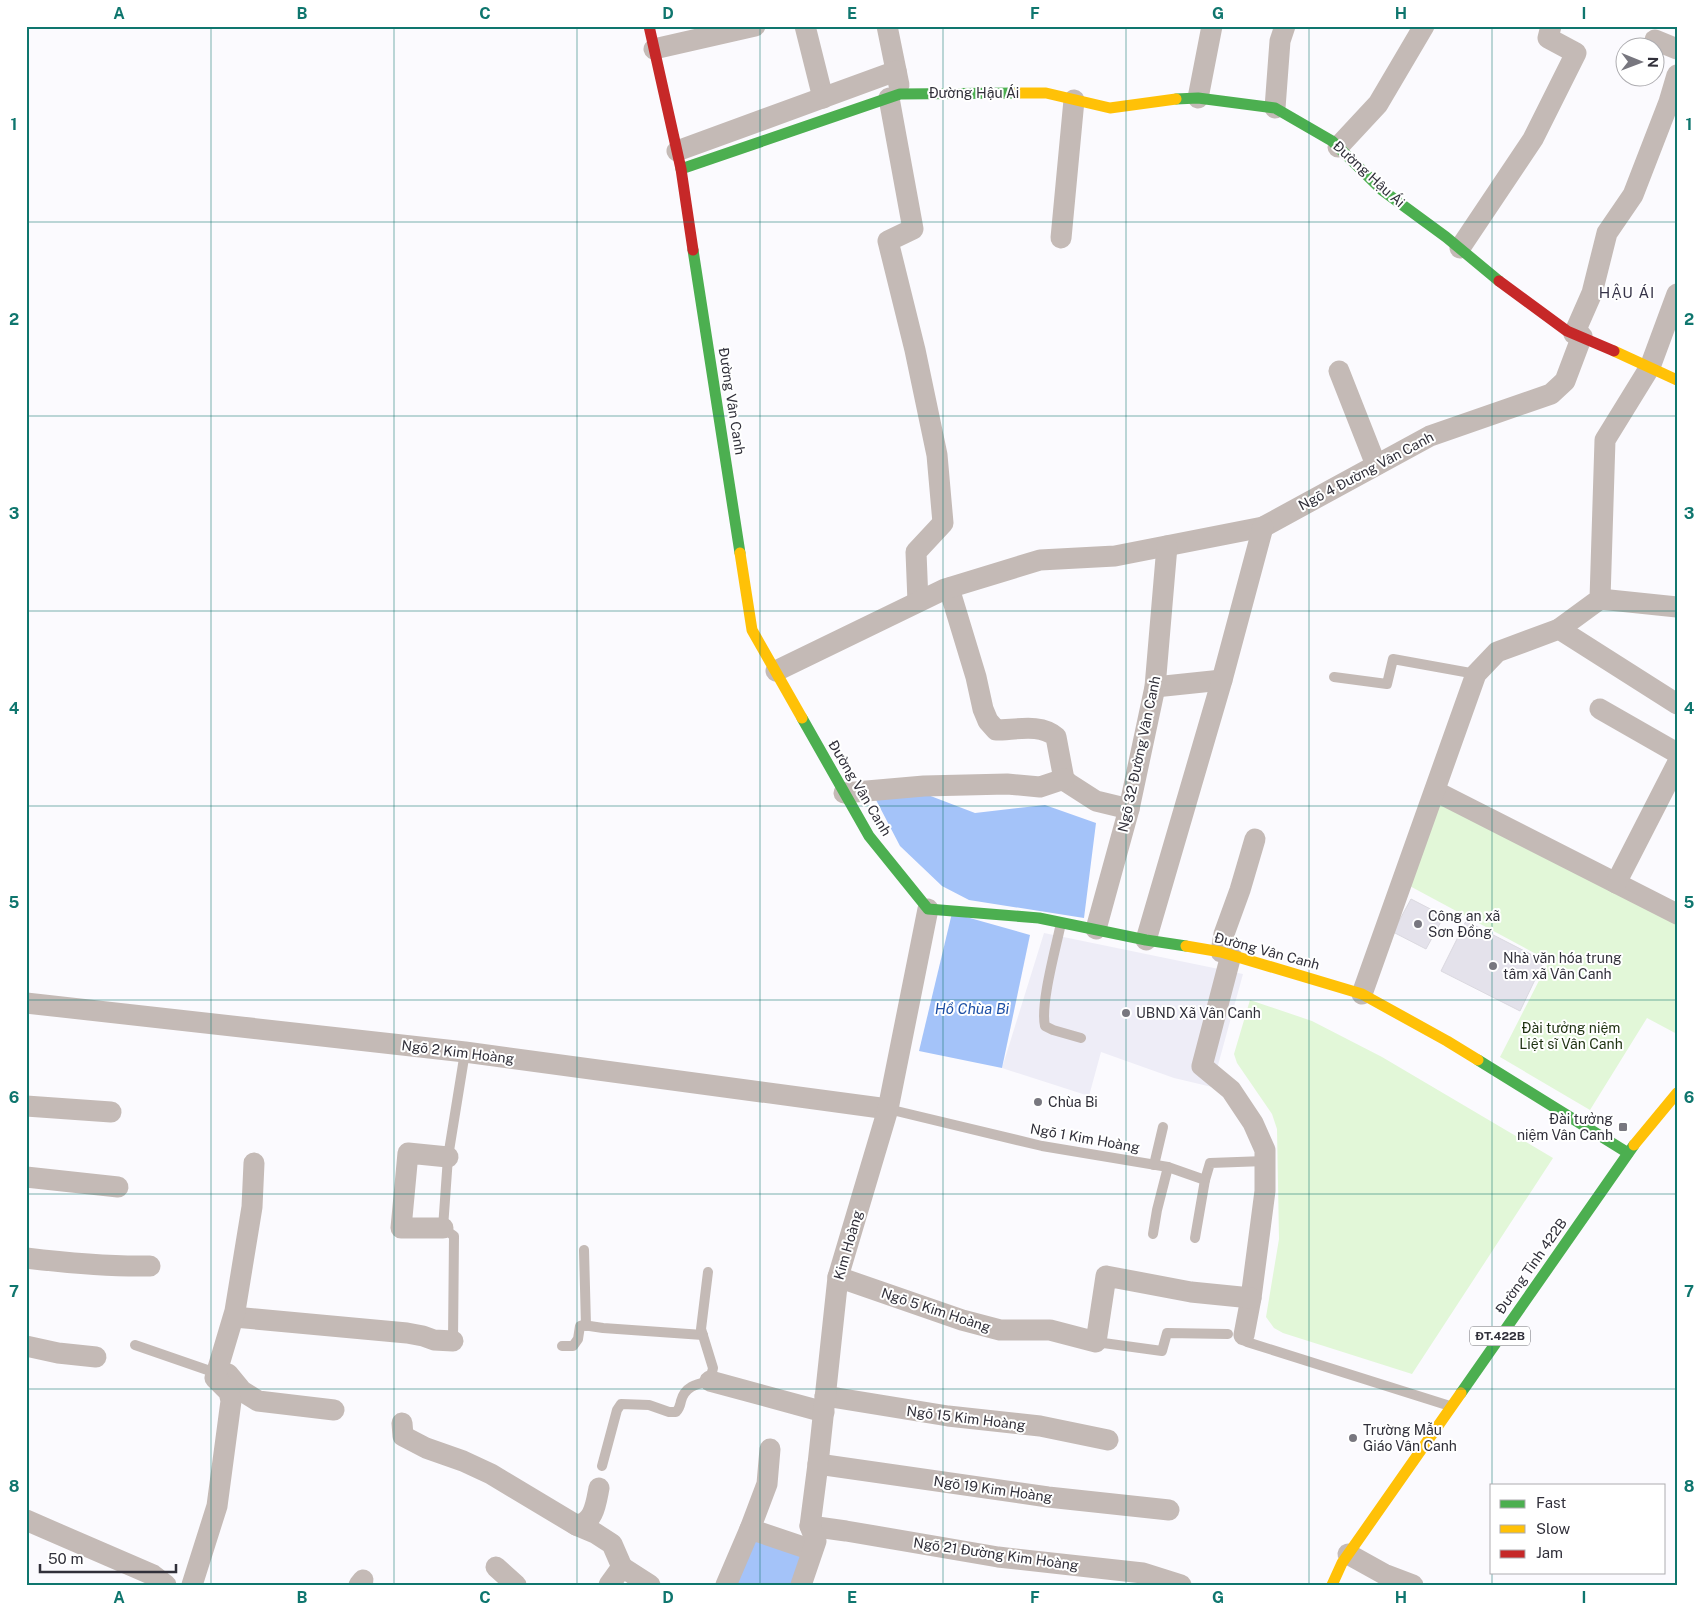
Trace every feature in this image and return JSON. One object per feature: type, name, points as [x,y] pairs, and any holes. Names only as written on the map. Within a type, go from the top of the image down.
[{"type":"street","name":"Đường Vân Canh","points":[[649,26],[679,160],[752,630],[869,836],[928,909],[1039,918],[1146,940],[1226,953],[1362,994],[1447,1041],[1628,1153]]},
{"type":"street","points":[[654,49],[755,26]]},
{"type":"street","points":[[805,26],[823,98]]},
{"type":"street","points":[[887,26],[896,71],[895,96],[913,229],[888,241],[915,350],[937,455],[943,523],[916,552],[918,602]]},
{"type":"street","points":[[1198,98],[1212,26]]},
{"type":"street","points":[[1275,108],[1280,41],[1285,26]]},
{"type":"street","points":[[1338,147],[1378,104],[1424,26]]},
{"type":"street","points":[[1460,248],[1533,138],[1576,53],[1548,38],[1551,26]]},
{"type":"street","points":[[679,160],[823,98],[896,71]]},
{"type":"street","name":"Ngõ 4 Đường Vân Canh","points":[[776,671],[949,588],[1040,560],[1115,556],[1263,527],[1430,436],[1551,394],[1565,381],[1592,293],[1607,233],[1633,195],[1669,102],[1677,75]]},
{"type":"street","name":"Đường Hậu Ái","points":[[679,160],[895,96],[1046,93],[1110,108],[1172,99],[1198,98],[1275,108],[1332,141],[1382,190],[1460,248],[1506,287],[1566,331],[1677,380]]},
{"type":"street","points":[[1061,238],[1074,100]]},
{"type":"street","points":[[1600,599],[1605,440],[1650,367],[1677,294]]},
{"type":"street","points":[[1339,371],[1376,465]]},
{"type":"street","points":[[1146,940],[1222,680],[1263,527]]},
{"type":"street","name":"Ngõ 32 Đường Vân Canh","points":[[1096,929],[1129,809],[1155,687],[1167,546]]},
{"type":"street","points":[[949,588],[988,721],[996,730],[1041,729],[1052,734],[1056,737],[1064,779],[1096,801],[1129,809]]},
{"type":"street","points":[[1362,994],[1476,674],[1497,652],[1559,628],[1600,599],[1677,607]]},
{"type":"street","points":[[1559,628],[1677,704]]},
{"type":"street","points":[[1155,687],[1222,680]]},
{"type":"street","points":[[1600,709],[1677,753]]},
{"type":"street","points":[[1616,882],[1677,764]]},
{"type":"street","points":[[844,793],[924,786],[1007,784],[1040,788],[1064,779]]},
{"type":"street","points":[[1435,791],[1677,914]]},
{"type":"street","points":[[1236,1335],[1251,1298],[1265,1191],[1266,1150],[1258,1132],[1231,1090],[1202,1066],[1226,953],[1224,934],[1240,890],[1255,839]]},
{"type":"street","name":"Kim Hoàng","points":[[801,1585],[816,1541],[810,1526],[838,1278],[888,1109],[928,909]]},
{"type":"street","name":"Ngõ 2 Kim Hoàng","points":[[26,1003],[465,1052],[888,1109]]},
{"type":"street","name":"Đường Tỉnh 422B","points":[[1332,1585],[1348,1554],[1628,1153],[1676,1098]]},
{"type":"street","points":[[26,1106],[111,1112]]},
{"type":"street","points":[[443,1228],[401,1228],[408,1153],[448,1157]]},
{"type":"street","points":[[192,1585],[217,1506],[230,1406],[229,1392],[215,1378],[234,1317],[252,1207],[254,1163]]},
{"type":"street","points":[[26,1177],[118,1187]]},
{"type":"street","points":[[26,1258],[116,1267],[150,1266]]},
{"type":"street","points":[[1096,1342],[1106,1276],[1191,1292],[1251,1298]]},
{"type":"street","name":"Ngõ 5 Kim Hoàng","points":[[838,1278],[962,1320],[1000,1330],[1050,1330],[1096,1342]]},
{"type":"street","points":[[234,1317],[408,1333],[434,1340],[453,1341]]},
{"type":"street","points":[[26,1346],[58,1353],[96,1357]]},
{"type":"street","points":[[216,1373],[228,1374],[242,1391],[258,1401],[334,1410]]},
{"type":"street","name":"Ngõ 15 Kim Hoàng","points":[[710,1381],[824,1404],[1040,1426],[1108,1440]]},
{"type":"street","points":[[402,1423],[403,1436],[426,1448],[463,1461],[491,1474],[576,1525],[595,1533],[612,1544],[622,1567],[650,1585]]},
{"type":"street","points":[[726,1585],[767,1484],[770,1449]]},
{"type":"street","name":"Ngõ 19 Kim Hoàng","points":[[818,1464],[1048,1497],[1169,1510]]},
{"type":"street","points":[[576,1525],[582,1525],[588,1521],[593,1512],[600,1488]]},
{"type":"street","points":[[27,1524],[153,1575],[166,1585]]},
{"type":"street","name":"Ngõ 21 Đường Kim Hoàng","points":[[810,1526],[998,1558],[1143,1573],[1181,1585]]},
{"type":"street","points":[[750,1529],[812,1550]]},
{"type":"street","points":[[1348,1554],[1384,1574],[1413,1585]]},
{"type":"street","points":[[609,1585],[622,1567]]},
{"type":"street","points":[[496,1568],[516,1585]]},
{"type":"lane","points":[[1334,677],[1387,684],[1393,660],[1476,674]]},
{"type":"lane","points":[[1061,922],[1048,986],[1045,1026],[1081,1038]]},
{"type":"lane","points":[[453,1341],[454,1236],[443,1228],[448,1157],[465,1052]]},
{"type":"lane","name":"Ngõ 1 Kim Hoàng","points":[[888,1109],[1042,1146],[1168,1167],[1205,1180]]},
{"type":"lane","points":[[1154,1165],[1163,1127]]},
{"type":"lane","points":[[1195,1238],[1205,1180],[1210,1163],[1265,1161]]},
{"type":"lane","points":[[1153,1234],[1168,1167]]},
{"type":"lane","points":[[584,1250],[586,1326]]},
{"type":"lane","points":[[602,1466],[617,1410],[621,1404],[649,1405],[669,1412],[676,1412],[679,1410],[682,1398],[687,1390],[694,1384],[710,1381],[713,1368],[701,1328],[708,1272]]},
{"type":"lane","points":[[562,1346],[573,1346],[578,1339],[580,1326],[703,1335]]},
{"type":"lane","name":"Ngõ 5 Kim Hoàng","points":[[1096,1342],[1162,1351],[1167,1333],[1236,1335]]},
{"type":"lane","points":[[1236,1335],[1247,1342],[1451,1407]]},
{"type":"lane","points":[[135,1344],[216,1373]]},
{"type":"shaded area","name":"UBND Xã Vân Canh","points":[[1044,933],[1243,974],[1212,1087],[1174,1078],[1101,1052],[1089,1096],[1002,1068]]},
{"type":"green space","name":"Đài tưởng niệm Liệt sĩ Vân Canh","points":[[1438,800],[1677,922],[1677,1034],[1647,1018],[1590,1110],[1500,1057],[1549,961],[1406,884]]},
{"type":"green space","points":[[1250,1000],[1312,1021],[1382,1057],[1553,1158],[1412,1374],[1283,1333],[1274,1328],[1266,1317],[1279,1239],[1277,1129],[1272,1114],[1237,1063],[1234,1054]]},
{"type":"water","points":[[928,795],[975,813],[1045,805],[1096,823],[1084,918],[969,900],[942,886],[900,846],[875,798]]},
{"type":"water","name":"Hồ Chùa Bi","points":[[952,913],[1030,935],[1002,1068],[919,1051]]},
{"type":"water","points":[[749,1536],[803,1557],[794,1585],[730,1585]]},
{"type":"building","name":"Công an xã Sơn Đồng","points":[[1411,899],[1444,916],[1426,949],[1393,932]]},
{"type":"building","name":"Nhà văn hóa trung tâm xã Vân Canh","points":[[1466,921],[1544,961],[1520,1011],[1441,971]]},
{"type":"traffic: fast","points":[[681,169],[900,94],[1017,93]]},
{"type":"traffic: fast","points":[[1176,99],[1198,98],[1275,108],[1332,141],[1382,190],[1446,237],[1499,281]]},
{"type":"traffic: fast","points":[[693,250],[740,553]]},
{"type":"traffic: fast","points":[[802,718],[869,836],[928,909],[1039,918],[1146,940],[1186,946]]},
{"type":"traffic: fast","points":[[1478,1060],[1628,1153]]},
{"type":"traffic: fast","points":[[1461,1393],[1634,1145]]},
{"type":"traffic: slow","points":[[1017,93],[1046,93],[1110,108],[1176,99]]},
{"type":"traffic: slow","points":[[1614,351],[1677,380]]},
{"type":"traffic: slow","points":[[740,553],[752,630],[802,718]]},
{"type":"traffic: slow","points":[[1186,946],[1221,952],[1362,994],[1478,1060]]},
{"type":"traffic: slow","points":[[1634,1145],[1677,1093]]},
{"type":"traffic: slow","points":[[1332,1585],[1342,1563],[1461,1393]]},
{"type":"traffic: jam","points":[[649,26],[681,169],[693,250]]},
{"type":"traffic: jam","points":[[1499,281],[1567,331],[1614,351]]},
{"type":"place","name":"Công an xã Sơn Đồng","points":[[1418,924]]},
{"type":"place","name":"Nhà văn hóa trung tâm xã Vân Canh","points":[[1493,966]]},
{"type":"place","name":"UBND Xã Vân Canh","points":[[1126,1013]]},
{"type":"place","name":"Chùa Bi","points":[[1038,1102]]},
{"type":"place","name":"Đài tưởng niệm Vân Canh","points":[[1623,1127]]},
{"type":"place","name":"Trường Mẫu Giáo Vân Canh","points":[[1353,1438]]},
{"type":"district","name":"HẬU ÁI","points":[[1627,292]]}]
